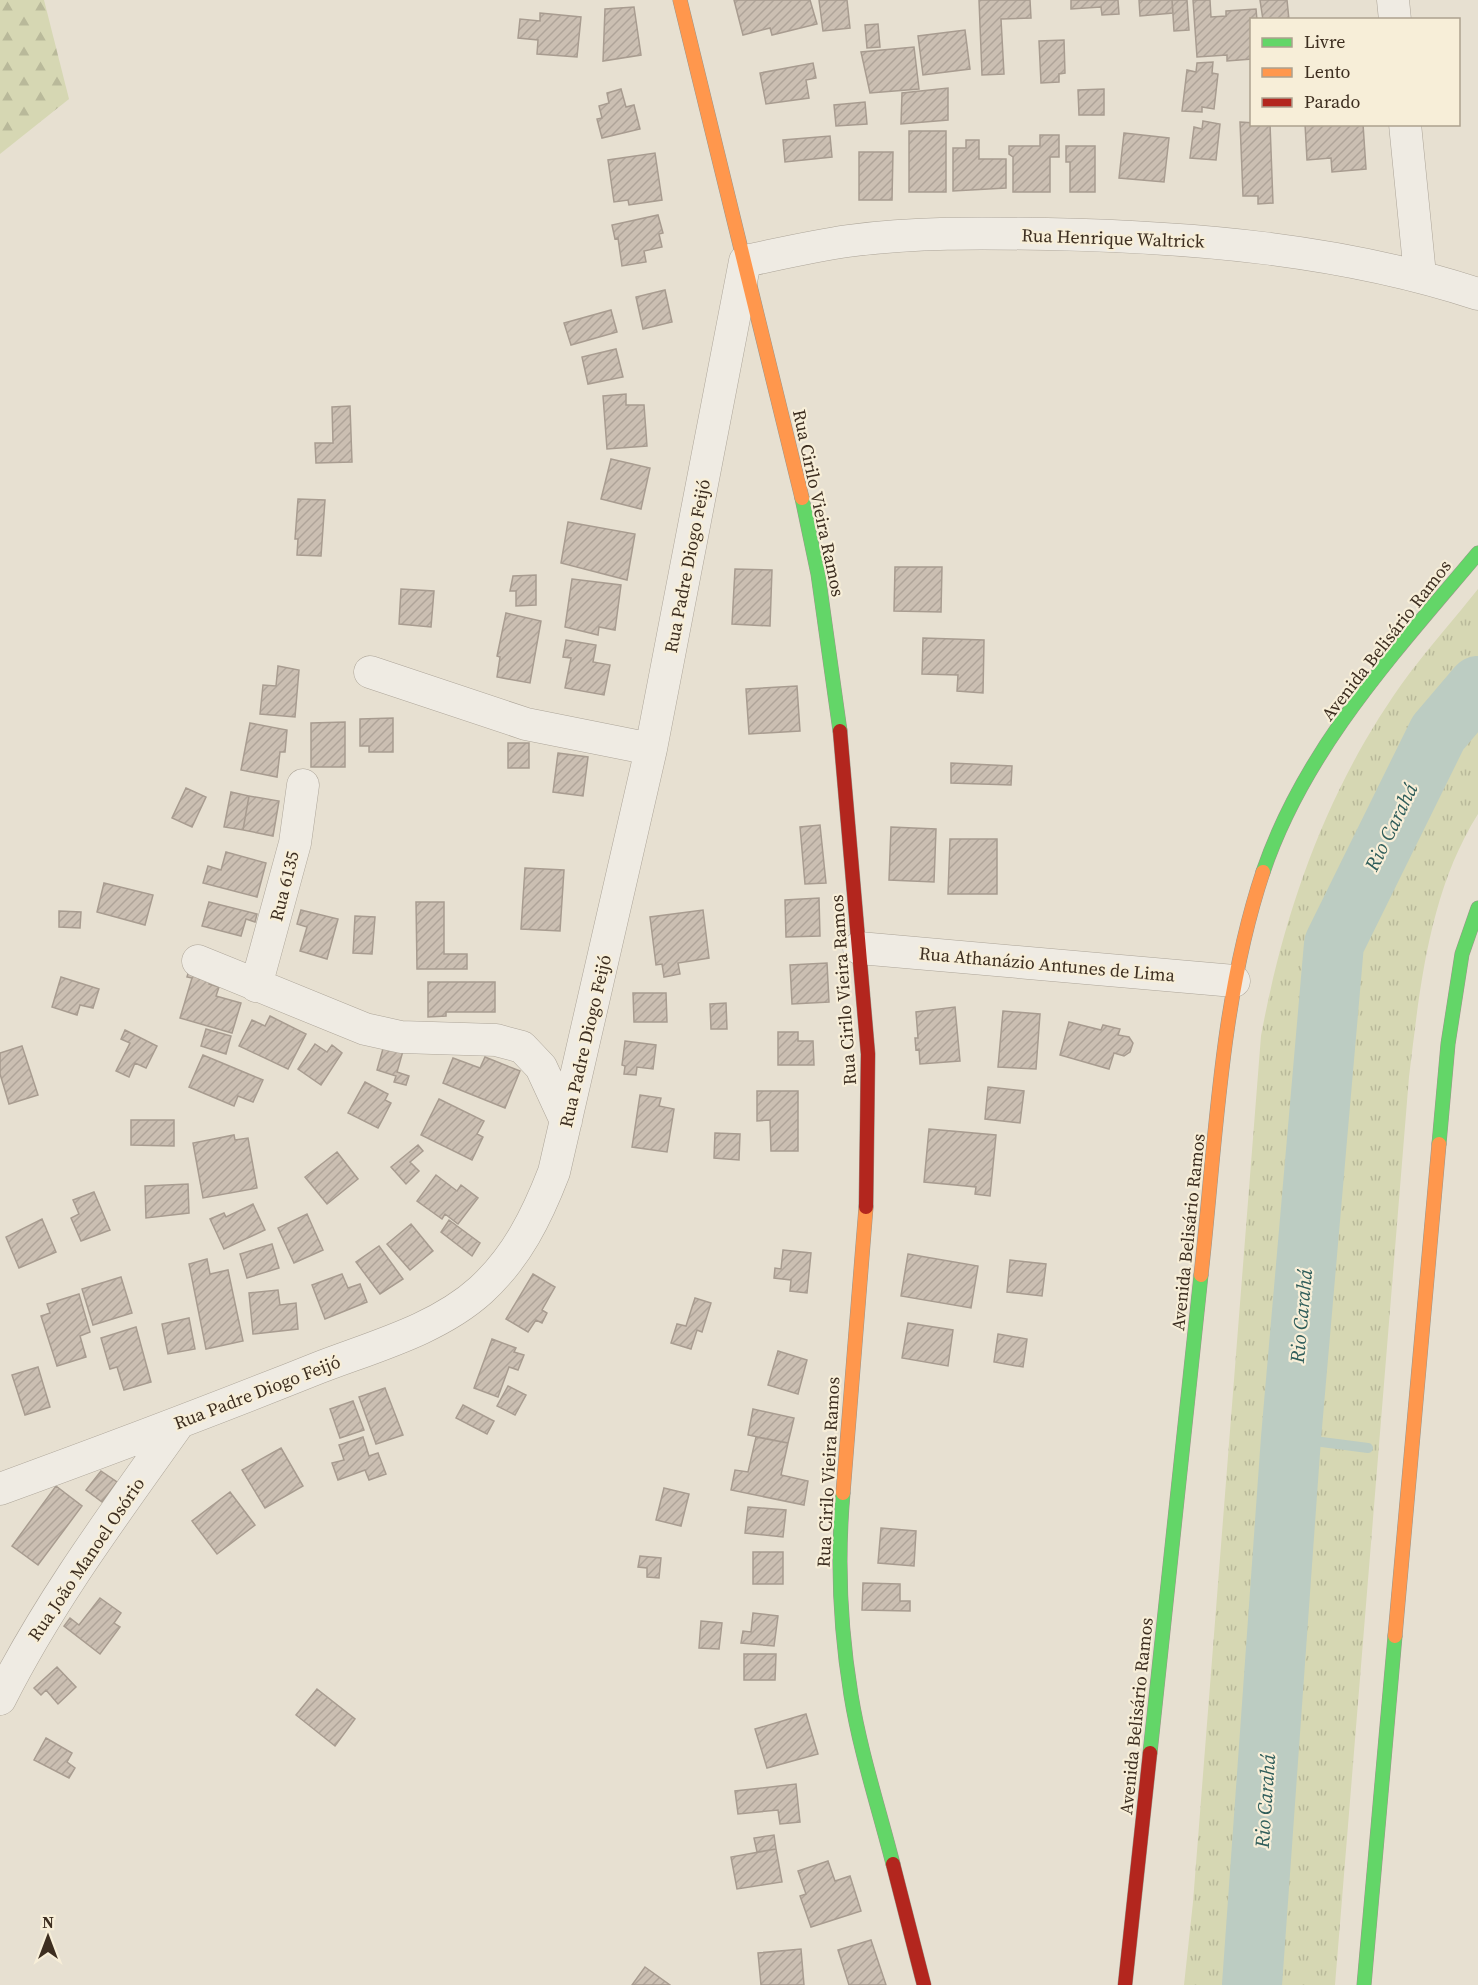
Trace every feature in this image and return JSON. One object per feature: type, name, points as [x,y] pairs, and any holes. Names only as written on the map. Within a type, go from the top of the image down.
[{"type":"street","name":"Rua Cirilo Vieira Ramos","points":[[680,0],[797,471],[818,574],[838,721],[860,948],[868,1054],[869,1123],[867,1191],[841,1504],[841,1617],[859,1730],[924,1985]]},
{"type":"street","points":[[1393,0],[1395,18]]},
{"type":"street","points":[[1405,126],[1420,275]]},
{"type":"street","name":"Rua Henrique Waltrick","points":[[745,261],[849,241],[956,232],[1107,235],[1211,242],[1420,275],[1478,294]]},
{"type":"street","name":"Rua Padre Diogo Feijó","points":[[0,1489],[179,1423],[429,1324],[480,1291],[509,1260],[537,1216],[554,1172],[651,749],[745,261]]},
{"type":"street","name":"Avenida Belisário Ramos","points":[[1125,1985],[1234,981],[1250,912],[1277,836],[1315,762],[1370,683],[1478,553]]},
{"type":"street","points":[[370,672],[526,724],[651,749]]},
{"type":"street","name":"Rua 6135","points":[[256,986],[295,843],[303,784]]},
{"type":"street","points":[[1364,1985],[1448,1044],[1462,954],[1478,908]]},
{"type":"street","name":"Rua Athanázio Antunes de Lima","points":[[860,948],[1234,981]]},
{"type":"street","points":[[198,961],[365,1029],[401,1037],[496,1040],[522,1047],[541,1067],[566,1122]]},
{"type":"street","name":"Rua João Manoel Osório","points":[[0,1699],[66,1583],[179,1423]]},
{"type":"green space","points":[[0,0],[44,0],[69,99],[0,154]]},
{"type":"green space","points":[[1478,589],[1478,814],[1461,844],[1438,908],[1429,941],[1413,1043],[1335,1985],[1184,1985],[1193,1902],[1261,1036],[1271,988],[1283,940],[1314,846],[1356,757],[1409,674]]},
{"type":"building","points":[[734,0],[810,0],[817,24],[772,35],[770,28],[743,35]]},
{"type":"building","points":[[819,0],[847,0],[850,28],[823,31]]},
{"type":"building","points":[[979,0],[1030,0],[1031,18],[1001,19],[1004,74],[982,75]]},
{"type":"building","points":[[1071,0],[1118,0],[1119,14],[1102,15],[1101,7],[1071,9]]},
{"type":"building","points":[[1139,0],[1172,0],[1173,13],[1140,16]]},
{"type":"building","points":[[1172,0],[1187,0],[1189,30],[1174,31]]},
{"type":"building","points":[[1193,0],[1210,0],[1211,17],[1226,16],[1226,11],[1256,9],[1257,18],[1250,18],[1250,59],[1227,61],[1227,55],[1197,57]]},
{"type":"building","points":[[1260,0],[1287,0],[1289,18],[1263,18]]},
{"type":"building","points":[[634,7],[641,55],[603,61],[605,9]]},
{"type":"building","points":[[540,13],[581,17],[577,57],[537,54],[538,40],[518,38],[520,19],[540,21]]},
{"type":"building","points":[[878,24],[880,47],[867,48],[865,25]]},
{"type":"building","points":[[965,30],[970,69],[923,75],[918,36]]},
{"type":"building","points":[[1064,40],[1065,73],[1059,74],[1059,82],[1041,83],[1039,41]]},
{"type":"building","points":[[914,47],[919,89],[870,93],[861,52]]},
{"type":"building","points":[[1213,62],[1212,73],[1218,74],[1214,109],[1202,107],[1202,112],[1182,111],[1187,70],[1196,72],[1197,63]]},
{"type":"building","points":[[813,63],[816,78],[806,80],[809,98],[766,104],[760,73]]},
{"type":"building","points":[[948,88],[948,120],[901,124],[902,93]]},
{"type":"building","points":[[621,89],[626,107],[634,105],[640,129],[602,138],[597,119],[602,118],[599,106],[609,103],[607,93]]},
{"type":"building","points":[[1104,89],[1104,115],[1079,115],[1078,90]]},
{"type":"building","points":[[865,102],[867,124],[836,126],[834,105]]},
{"type":"building","points":[[1203,121],[1220,124],[1216,160],[1190,158],[1194,127],[1202,129]]},
{"type":"building","points":[[1240,122],[1250,123],[1250,126],[1270,126],[1273,203],[1258,204],[1258,196],[1243,196]]},
{"type":"building","points":[[1305,126],[1363,126],[1366,169],[1332,172],[1331,158],[1307,160]]},
{"type":"building","points":[[909,131],[946,131],[946,192],[909,192]]},
{"type":"building","points":[[1124,133],[1169,138],[1164,182],[1119,178]]},
{"type":"building","points":[[1040,135],[1059,135],[1059,157],[1050,157],[1050,192],[1013,192],[1013,157],[1009,154],[1009,146],[1040,146]]},
{"type":"building","points":[[830,136],[832,157],[785,162],[783,140]]},
{"type":"building","points":[[966,140],[979,140],[979,159],[1006,159],[1006,188],[953,191],[953,148],[966,148]]},
{"type":"building","points":[[1066,146],[1095,146],[1095,192],[1070,192],[1070,162],[1066,162]]},
{"type":"building","points":[[859,152],[893,152],[892,200],[859,200]]},
{"type":"building","points":[[655,153],[662,200],[629,205],[628,200],[614,202],[608,160]]},
{"type":"building","points":[[658,215],[663,233],[659,234],[662,247],[644,251],[646,262],[622,266],[618,238],[615,239],[612,225]]},
{"type":"building","points":[[665,290],[672,322],[643,329],[636,297]]},
{"type":"building","points":[[611,310],[617,332],[571,345],[564,323]]},
{"type":"building","points":[[616,349],[623,377],[588,384],[582,357]]},
{"type":"building","points":[[626,394],[626,405],[644,405],[647,446],[607,449],[603,396]]},
{"type":"building","points":[[350,406],[352,462],[316,463],[315,443],[333,443],[332,407]]},
{"type":"building","points":[[611,459],[650,468],[641,509],[601,499]]},
{"type":"building","points":[[298,499],[325,500],[321,556],[297,555],[298,539],[295,539]]},
{"type":"building","points":[[568,522],[635,534],[627,580],[561,563]]},
{"type":"building","points":[[895,567],[942,567],[941,612],[894,611]]},
{"type":"building","points":[[735,569],[772,570],[770,626],[732,624]]},
{"type":"building","points":[[536,575],[536,605],[516,606],[516,591],[510,591],[513,576]]},
{"type":"building","points":[[572,579],[621,585],[615,630],[599,627],[598,635],[565,627]]},
{"type":"building","points":[[401,589],[434,591],[431,627],[399,624]]},
{"type":"building","points":[[506,613],[541,621],[530,683],[497,677],[500,657],[497,656]]},
{"type":"building","points":[[923,638],[984,640],[983,693],[957,691],[958,675],[922,674]]},
{"type":"building","points":[[566,640],[596,645],[593,662],[610,665],[604,695],[565,688],[571,658],[563,657]]},
{"type":"building","points":[[278,666],[299,670],[295,717],[260,714],[263,685],[276,686]]},
{"type":"building","points":[[797,686],[800,731],[749,734],[746,689]]},
{"type":"building","points":[[393,718],[393,752],[369,752],[369,746],[360,746],[360,719]]},
{"type":"building","points":[[345,722],[345,767],[311,767],[311,723]]},
{"type":"building","points":[[250,723],[287,730],[285,752],[280,752],[277,777],[241,770]]},
{"type":"building","points":[[508,743],[529,743],[529,768],[508,768]]},
{"type":"building","points":[[558,753],[588,757],[583,796],[553,792]]},
{"type":"building","points":[[951,763],[1012,766],[1011,785],[951,783]]},
{"type":"building","points":[[186,788],[206,797],[192,827],[172,818]]},
{"type":"building","points":[[231,792],[249,796],[243,830],[224,827]]},
{"type":"building","points":[[249,796],[279,801],[273,836],[243,830]]},
{"type":"building","points":[[820,825],[826,883],[805,884],[800,827]]},
{"type":"building","points":[[891,827],[936,829],[934,882],[889,880]]},
{"type":"building","points":[[950,839],[997,839],[997,894],[948,894]]},
{"type":"building","points":[[226,852],[266,863],[257,897],[203,883],[208,866],[221,870]]},
{"type":"building","points":[[525,868],[564,870],[560,931],[521,929]]},
{"type":"building","points":[[104,883],[153,895],[145,925],[97,912]]},
{"type":"building","points":[[819,898],[820,936],[786,937],[785,900]]},
{"type":"building","points":[[209,902],[257,914],[255,922],[246,919],[241,936],[202,926]]},
{"type":"building","points":[[416,902],[444,902],[444,954],[467,954],[467,969],[417,969]]},
{"type":"building","points":[[301,910],[338,919],[327,959],[300,951],[307,927],[297,924]]},
{"type":"building","points":[[703,910],[709,958],[678,963],[680,974],[664,977],[662,964],[656,965],[650,917]]},
{"type":"building","points":[[59,911],[81,912],[80,928],[59,927]]},
{"type":"building","points":[[355,916],[375,917],[372,954],[353,953]]},
{"type":"building","points":[[827,963],[829,1002],[792,1004],[790,965]]},
{"type":"building","points":[[189,970],[210,979],[209,984],[219,987],[216,996],[241,1003],[232,1033],[180,1018],[192,978],[187,977]]},
{"type":"building","points":[[61,977],[99,989],[93,1008],[80,1005],[77,1015],[52,1007]]},
{"type":"building","points":[[428,982],[495,982],[495,1012],[446,1012],[446,1016],[428,1017]]},
{"type":"building","points":[[633,993],[666,993],[667,1022],[634,1022]]},
{"type":"building","points":[[726,1003],[727,1029],[711,1029],[710,1004]]},
{"type":"building","points":[[955,1007],[960,1061],[920,1064],[919,1049],[916,1050],[915,1038],[918,1038],[916,1012]]},
{"type":"building","points":[[1003,1011],[1040,1014],[1036,1069],[998,1067]]},
{"type":"building","points":[[270,1016],[306,1034],[288,1069],[239,1046],[252,1020],[265,1026]]},
{"type":"building","points":[[1069,1022],[1101,1030],[1103,1025],[1120,1029],[1118,1035],[1129,1037],[1133,1043],[1130,1052],[1124,1056],[1114,1053],[1109,1069],[1060,1055]]},
{"type":"building","points":[[206,1029],[231,1036],[226,1054],[201,1046]]},
{"type":"building","points":[[125,1030],[157,1046],[146,1068],[135,1063],[129,1077],[116,1071],[130,1043],[121,1039]]},
{"type":"building","points":[[778,1032],[798,1032],[798,1041],[813,1041],[814,1065],[778,1065]]},
{"type":"building","points":[[625,1041],[656,1045],[653,1069],[637,1067],[636,1075],[624,1074],[625,1066],[622,1065]]},
{"type":"building","points":[[315,1044],[327,1052],[332,1045],[342,1053],[321,1085],[298,1069]]},
{"type":"building","points":[[384,1045],[403,1051],[397,1072],[409,1076],[406,1085],[394,1082],[396,1076],[377,1070]]},
{"type":"building","points":[[22,1046],[38,1095],[9,1104],[0,1074],[0,1053]]},
{"type":"building","points":[[203,1055],[263,1080],[253,1102],[238,1096],[234,1106],[189,1087]]},
{"type":"building","points":[[485,1057],[520,1071],[505,1108],[443,1083],[453,1058],[480,1068]]},
{"type":"building","points":[[365,1082],[388,1094],[385,1100],[391,1103],[378,1128],[348,1113]]},
{"type":"building","points":[[988,1087],[1024,1091],[1020,1123],[985,1119]]},
{"type":"building","points":[[757,1091],[798,1091],[798,1151],[771,1151],[770,1120],[757,1121]]},
{"type":"building","points":[[640,1095],[661,1098],[659,1106],[674,1109],[667,1152],[632,1147]]},
{"type":"building","points":[[439,1099],[484,1121],[477,1134],[483,1137],[472,1160],[421,1135]]},
{"type":"building","points":[[131,1120],[174,1120],[174,1146],[131,1145]]},
{"type":"building","points":[[929,1129],[996,1135],[990,1196],[975,1194],[976,1187],[924,1182]]},
{"type":"building","points":[[715,1133],[740,1134],[739,1160],[714,1158]]},
{"type":"building","points":[[234,1135],[235,1140],[248,1138],[257,1188],[203,1198],[193,1143]]},
{"type":"building","points":[[418,1145],[423,1151],[410,1162],[419,1171],[406,1184],[391,1167]]},
{"type":"building","points":[[337,1152],[358,1179],[327,1204],[305,1177]]},
{"type":"building","points":[[436,1175],[457,1191],[461,1185],[478,1198],[458,1224],[445,1214],[442,1219],[417,1201]]},
{"type":"building","points":[[188,1184],[189,1213],[146,1218],[145,1186]]},
{"type":"building","points":[[94,1192],[110,1230],[81,1241],[71,1218],[79,1214],[73,1200]]},
{"type":"building","points":[[253,1204],[265,1230],[224,1249],[210,1219],[224,1213],[226,1217]]},
{"type":"building","points":[[307,1214],[323,1250],[294,1263],[278,1228]]},
{"type":"building","points":[[42,1219],[56,1252],[19,1268],[6,1237]]},
{"type":"building","points":[[449,1220],[480,1243],[472,1256],[441,1232]]},
{"type":"building","points":[[411,1224],[433,1251],[410,1270],[387,1244]]},
{"type":"building","points":[[272,1244],[279,1268],[247,1278],[240,1254]]},
{"type":"building","points":[[379,1246],[403,1279],[380,1294],[356,1262]]},
{"type":"building","points":[[783,1250],[811,1253],[807,1293],[790,1291],[791,1280],[774,1278],[775,1268],[781,1269]]},
{"type":"building","points":[[908,1254],[978,1266],[971,1308],[901,1296]]},
{"type":"building","points":[[207,1259],[210,1274],[228,1270],[243,1341],[206,1349],[189,1264]]},
{"type":"building","points":[[1010,1260],[1046,1264],[1042,1296],[1007,1292]]},
{"type":"building","points":[[342,1274],[348,1288],[360,1284],[367,1302],[325,1319],[312,1285]]},
{"type":"building","points":[[533,1274],[555,1287],[542,1310],[547,1313],[542,1323],[536,1320],[528,1332],[506,1319]]},
{"type":"building","points":[[121,1277],[132,1313],[93,1325],[82,1289]]},
{"type":"building","points":[[278,1290],[280,1305],[296,1303],[298,1329],[253,1334],[249,1293]]},
{"type":"building","points":[[79,1294],[90,1332],[80,1336],[86,1357],[57,1366],[41,1316],[50,1313],[47,1304]]},
{"type":"building","points":[[695,1298],[711,1303],[702,1332],[697,1330],[691,1349],[671,1343],[677,1324],[686,1326]]},
{"type":"building","points":[[189,1318],[195,1349],[168,1354],[162,1324]]},
{"type":"building","points":[[908,1323],[953,1330],[948,1366],[902,1358]]},
{"type":"building","points":[[136,1327],[151,1382],[124,1390],[117,1367],[110,1369],[101,1338]]},
{"type":"building","points":[[998,1334],[1027,1339],[1023,1367],[994,1362]]},
{"type":"building","points":[[492,1339],[516,1348],[514,1352],[524,1355],[518,1370],[509,1367],[498,1397],[474,1388]]},
{"type":"building","points":[[778,1351],[807,1360],[798,1394],[768,1385]]},
{"type":"building","points":[[38,1367],[50,1407],[25,1415],[12,1375]]},
{"type":"building","points":[[508,1386],[526,1395],[515,1415],[497,1406]]},
{"type":"building","points":[[385,1388],[403,1435],[376,1444],[359,1397]]},
{"type":"building","points":[[353,1401],[364,1430],[340,1438],[330,1409]]},
{"type":"building","points":[[463,1405],[494,1421],[487,1434],[456,1418]]},
{"type":"building","points":[[753,1409],[794,1418],[788,1443],[748,1435]]},
{"type":"building","points":[[363,1437],[369,1456],[378,1453],[386,1474],[369,1480],[365,1470],[338,1480],[332,1463],[344,1460],[339,1445]]},
{"type":"building","points":[[756,1437],[788,1443],[781,1475],[808,1481],[804,1505],[731,1490],[735,1470],[748,1472]]},
{"type":"building","points":[[281,1448],[303,1486],[265,1508],[242,1470]]},
{"type":"building","points":[[101,1471],[117,1482],[102,1502],[86,1490]]},
{"type":"building","points":[[56,1486],[82,1506],[38,1565],[12,1546]]},
{"type":"building","points":[[664,1488],[689,1494],[681,1526],[656,1520]]},
{"type":"building","points":[[230,1492],[255,1525],[217,1554],[192,1521]]},
{"type":"building","points":[[748,1507],[786,1510],[783,1537],[745,1533]]},
{"type":"building","points":[[881,1528],[916,1531],[914,1566],[878,1563]]},
{"type":"building","points":[[753,1552],[783,1552],[783,1584],[753,1584]]},
{"type":"building","points":[[640,1556],[661,1558],[659,1578],[647,1577],[647,1568],[638,1567]]},
{"type":"building","points":[[863,1583],[900,1584],[900,1601],[910,1601],[910,1611],[862,1610]]},
{"type":"building","points":[[100,1598],[121,1613],[114,1623],[120,1627],[100,1654],[64,1626],[70,1618],[79,1625]]},
{"type":"building","points":[[753,1613],[778,1616],[774,1646],[741,1643],[743,1631],[751,1632]]},
{"type":"building","points":[[701,1621],[722,1623],[719,1649],[699,1648]]},
{"type":"building","points":[[744,1654],[776,1654],[775,1680],[744,1680]]},
{"type":"building","points":[[57,1667],[76,1687],[58,1704],[46,1690],[41,1695],[34,1688]]},
{"type":"building","points":[[317,1689],[355,1719],[335,1746],[296,1715]]},
{"type":"building","points":[[806,1714],[818,1754],[767,1768],[755,1729]]},
{"type":"building","points":[[46,1738],[72,1753],[67,1762],[75,1768],[69,1778],[34,1760]]},
{"type":"building","points":[[796,1784],[800,1822],[780,1824],[778,1810],[738,1814],[735,1791]]},
{"type":"building","points":[[774,1835],[776,1849],[757,1852],[754,1838]]},
{"type":"building","points":[[776,1849],[782,1882],[737,1889],[731,1857]]},
{"type":"building","points":[[828,1861],[835,1881],[850,1876],[861,1911],[811,1927],[800,1896],[806,1894],[798,1871]]},
{"type":"building","points":[[871,1940],[886,1985],[849,1985],[838,1950]]},
{"type":"building","points":[[801,1949],[804,1985],[761,1985],[758,1953]]},
{"type":"building","points":[[645,1967],[670,1985],[632,1985]]},
{"type":"waterway","name":"Rio Carahá","points":[[1252,1985],[1291,1438],[1334,944],[1438,733],[1478,686]]},
{"type":"waterway","points":[[1291,1438],[1368,1448]]},
{"type":"traffic: fast","points":[[802,498],[818,574],[840,731]]},
{"type":"traffic: fast","points":[[1263,872],[1281,827],[1328,743],[1355,703],[1478,553]]},
{"type":"traffic: fast","points":[[1439,1144],[1448,1044],[1462,954],[1478,908]]},
{"type":"traffic: fast","points":[[1150,1753],[1201,1275]]},
{"type":"traffic: fast","points":[[843,1493],[840,1569],[847,1670],[859,1737],[893,1864]]},
{"type":"traffic: fast","points":[[1364,1985],[1395,1636]]},
{"type":"traffic: slow","points":[[680,0],[802,498]]},
{"type":"traffic: slow","points":[[1201,1275],[1228,1021],[1237,971],[1263,872]]},
{"type":"traffic: slow","points":[[1395,1636],[1439,1144]]},
{"type":"traffic: slow","points":[[843,1493],[866,1207]]},
{"type":"traffic: jam","points":[[840,731],[868,1054],[866,1207]]},
{"type":"traffic: jam","points":[[1125,1985],[1150,1753]]},
{"type":"traffic: jam","points":[[893,1864],[924,1985]]}]
